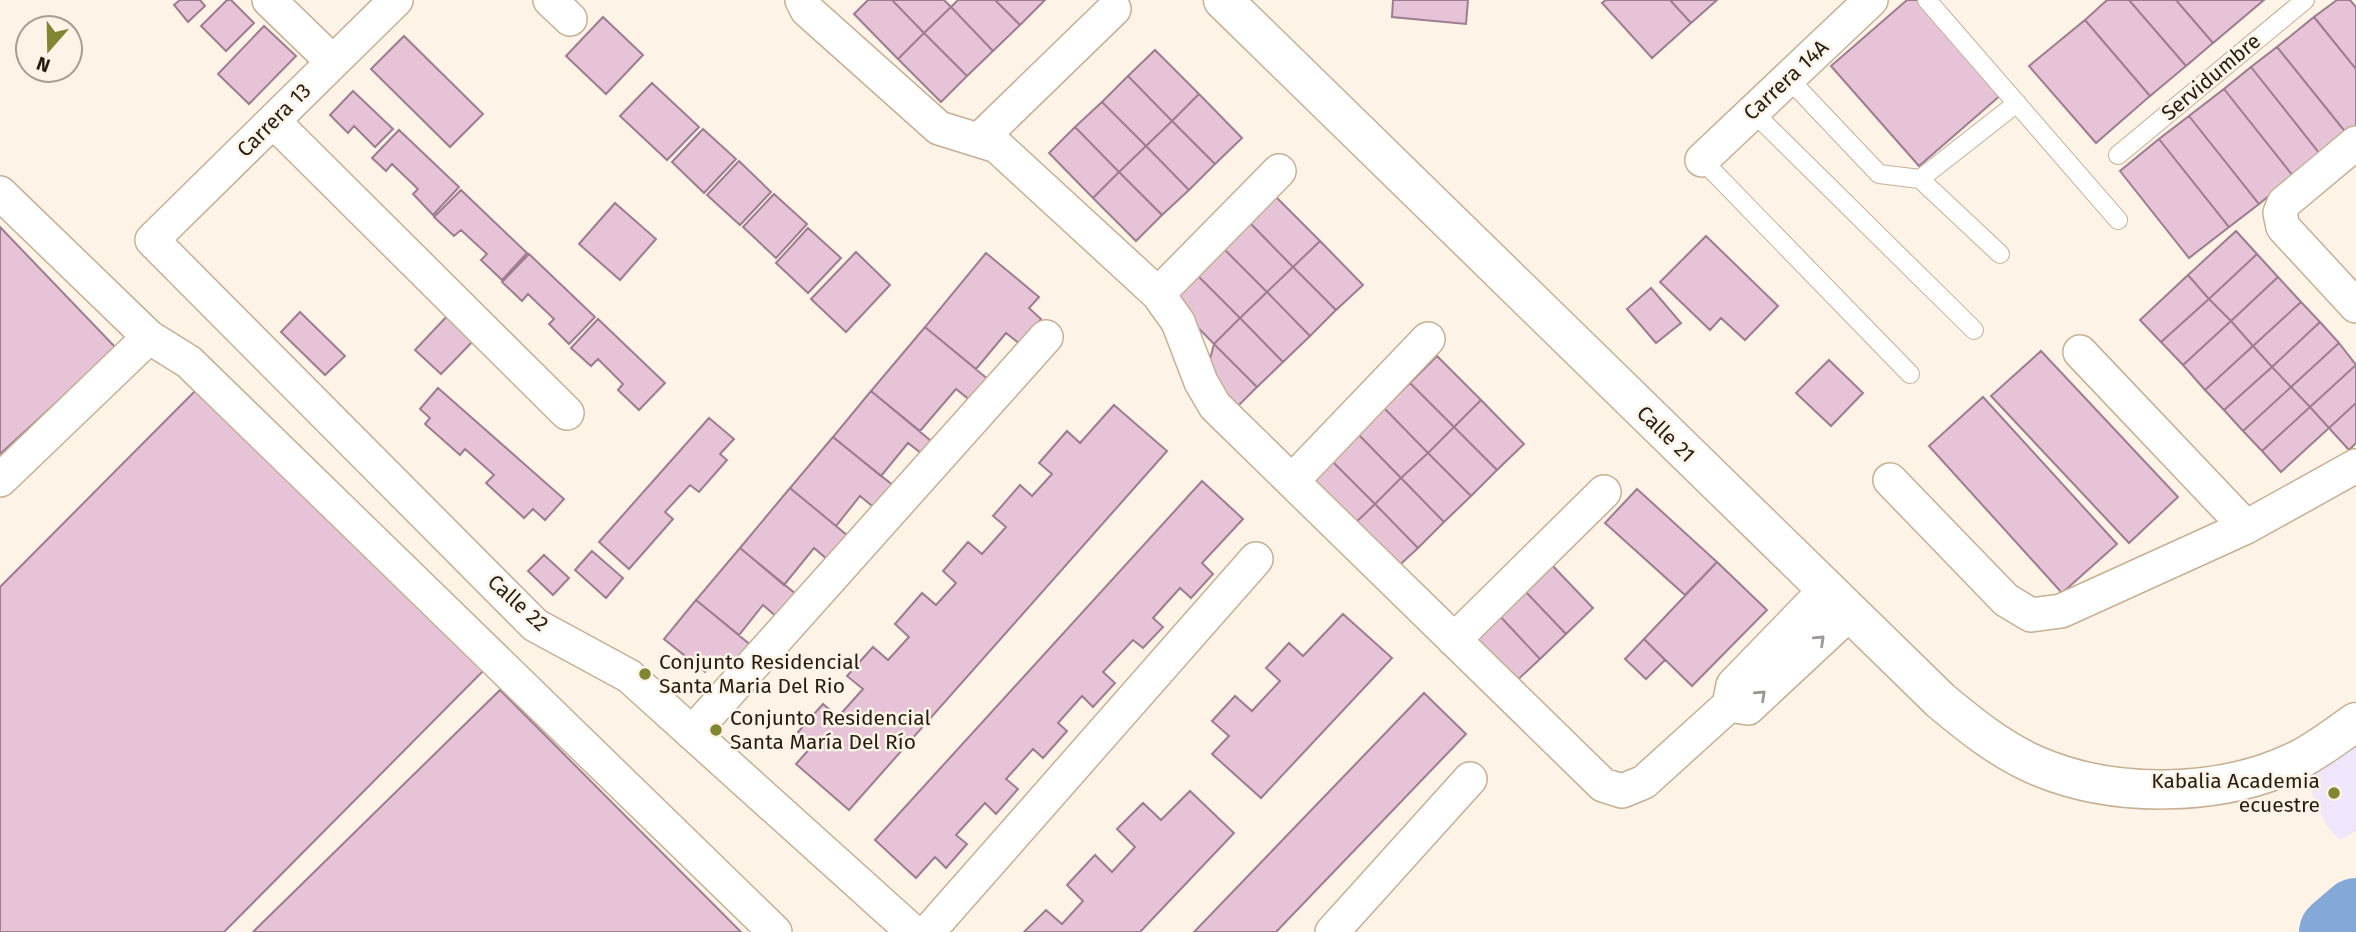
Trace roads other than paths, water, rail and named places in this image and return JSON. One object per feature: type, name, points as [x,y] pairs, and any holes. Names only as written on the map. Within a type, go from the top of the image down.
[{"type":"street","points":[[269,0],[333,62]]},
{"type":"street","name":"Carrera 13","points":[[152,240],[396,0]]},
{"type":"street","points":[[802,0],[807,10],[939,128],[997,146],[1158,294],[1178,322],[1201,383],[1215,406],[1603,785],[1622,791],[1644,782],[1729,705],[1748,708],[1839,600]]},
{"type":"street","name":"Calle 21","points":[[1223,0],[1941,701],[1983,736],[2034,764],[2089,782],[2155,790],[2227,784],[2285,764],[2356,722]]},
{"type":"street","name":"Carrera 14A","points":[[1702,160],[1871,0]]},
{"type":"street","points":[[979,140],[1114,9]]},
{"type":"street","points":[[273,121],[567,413]]},
{"type":"street","points":[[2356,143],[2284,203],[2280,213],[2283,227],[2356,306]]},
{"type":"street","points":[[1158,294],[1279,171]]},
{"type":"street","points":[[0,193],[149,337],[189,362],[775,932]]},
{"type":"street","name":"Calle 22","points":[[152,240],[535,625],[629,676],[913,932]]},
{"type":"street","points":[[0,480],[149,337]]},
{"type":"street","points":[[692,733],[1046,337]]},
{"type":"street","points":[[1292,481],[1429,339]]},
{"type":"street","points":[[2080,352],[2246,527]]},
{"type":"street","points":[[1890,480],[2006,600],[2031,615],[2061,611],[2246,527],[2356,466]]},
{"type":"street","points":[[1454,640],[1604,492]]},
{"type":"street","points":[[928,932],[1256,559]]},
{"type":"street","points":[[1332,932],[1470,779]]},
{"type":"lane","points":[[1927,0],[2118,220]]},
{"type":"lane","name":"Servidumbre","points":[[2118,155],[2305,0]]},
{"type":"lane","points":[[1788,78],[1879,174],[1920,179],[2000,254]]},
{"type":"lane","points":[[1920,179],[2017,103]]},
{"type":"lane","points":[[1753,111],[1974,330]]},
{"type":"lane","points":[[1702,160],[1910,374]]},
{"type":"waterway","points":[[2335,932],[2356,914]]},
{"type":"place","name":"Conjunto Residencial Santa Maria Del Rio","points":[[645,674]]},
{"type":"place","name":"Conjunto Residencial Santa María Del Río","points":[[716,730]]},
{"type":"place","name":"Kabalia Academia ecuestre","points":[[2334,793]]}]
